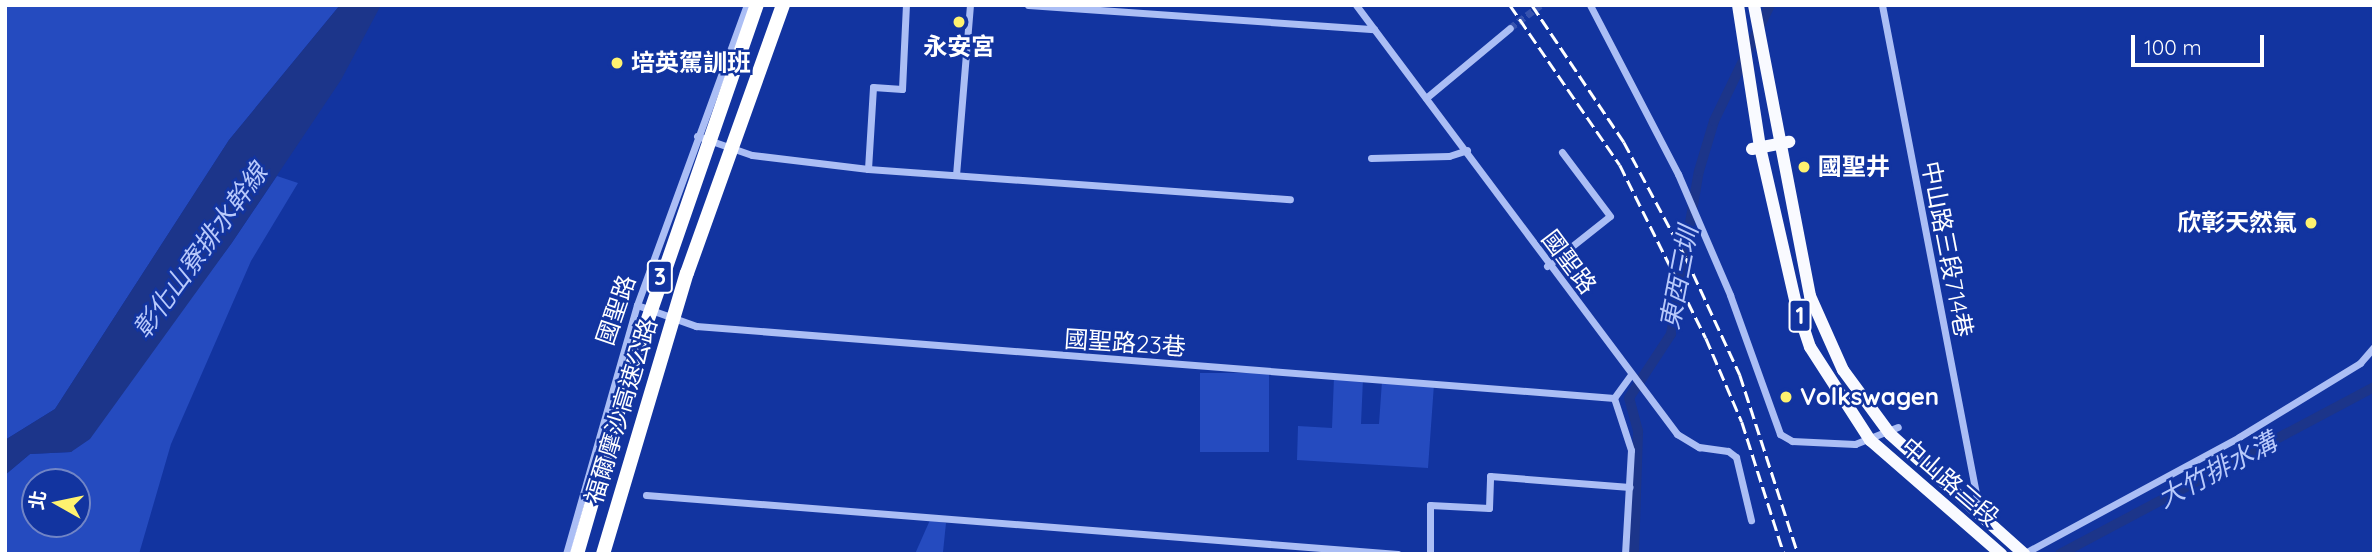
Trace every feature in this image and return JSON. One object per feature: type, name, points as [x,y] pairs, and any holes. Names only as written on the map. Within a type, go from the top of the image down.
[{"type":"highway","name":"福爾摩沙高速公路","points":[[577,554],[630,371],[757,5]]},
{"type":"highway","name":"福爾摩沙高速公路","points":[[603,554],[687,273],[783,5]]},
{"type":"main road","name":"中山路三段","points":[[1738,5],[1756,148],[1797,308],[1810,347],[1870,440],[2001,554]]},
{"type":"main road","name":"中山路三段","points":[[1754,5],[1784,143],[1810,296],[1843,370],[1894,431],[2023,553]]},
{"type":"main road","points":[[1756,148],[1784,143]]},
{"type":"street","name":"國聖路","points":[[566,554],[637,305],[697,135],[747,5]]},
{"type":"street","points":[[868,169],[873,87],[902,89],[905,5]]},
{"type":"street","points":[[956,175],[970,5]]},
{"type":"street","points":[[1028,5],[1374,29]]},
{"type":"street","name":"國聖路","points":[[1356,5],[1467,150],[1547,266],[1677,434],[1699,447],[1728,450],[1736,457],[1751,520]]},
{"type":"street","points":[[1590,5],[1678,174],[1730,295],[1780,434],[1792,441],[1870,440],[1894,431]]},
{"type":"street","name":"中山路三段714巷","points":[[1882,5],[1977,499]]},
{"type":"street","points":[[1426,98],[1510,27]]},
{"type":"street","points":[[697,135],[752,155],[868,169],[1290,199]]},
{"type":"street","points":[[1371,158],[1449,156],[1467,150]]},
{"type":"street","points":[[1547,266],[1610,216],[1562,152]]},
{"type":"street","name":"國聖路23巷","points":[[637,305],[695,326],[1614,398]]},
{"type":"street","points":[[2023,553],[2239,437],[2360,363],[2374,347]]},
{"type":"street","points":[[1625,554],[1630,442],[1614,398],[1630,374]]},
{"type":"street","points":[[1430,554],[1430,505],[1489,508],[1490,476],[1630,487]]},
{"type":"street","points":[[646,495],[1398,554]]},
{"type":"shaded area","points":[[5,5],[340,5],[229,140],[55,409],[5,440]]},
{"type":"shaded area","points":[[277,176],[298,183],[251,261],[171,444],[139,554],[5,554],[5,475],[30,454],[71,452],[231,244]]},
{"type":"shaded area","points":[[1200,373],[1269,373],[1269,452],[1200,452]]},
{"type":"shaded area","points":[[1334,377],[1363,379],[1361,424],[1379,424],[1382,381],[1434,384],[1428,468],[1297,460],[1298,426],[1332,428]]},
{"type":"shaded area","points":[[930,520],[946,523],[943,552],[915,554]]},
{"type":"water","name":"彰化山寮排水幹線","points":[[340,5],[381,5],[341,80],[231,244],[90,439],[71,452],[30,454],[5,475],[5,440],[55,409],[229,140]]},
{"type":"waterway","name":"東西三圳","points":[[1634,554],[1638,431],[1629,398],[1671,334],[1699,171],[1714,121],[1770,5]]},
{"type":"waterway","name":"大竹排水溝","points":[[2060,554],[2374,387]]},
{"type":"tunnel","points":[[1510,28],[1540,5]]},
{"type":"railway","points":[[1510,5],[1620,165],[1706,338],[1742,422],[1784,554]]},
{"type":"railway","points":[[1532,5],[1624,142],[1686,258],[1740,375],[1798,554]]},
{"type":"place","name":"永安宮","points":[[959,22]]},
{"type":"place","name":"培英駕訓班","points":[[617,63]]},
{"type":"place","name":"國聖井","points":[[1804,167]]},
{"type":"place","name":"欣彰天然氣","points":[[2311,223]]},
{"type":"place","name":"Volkswagen","points":[[1786,397]]}]
